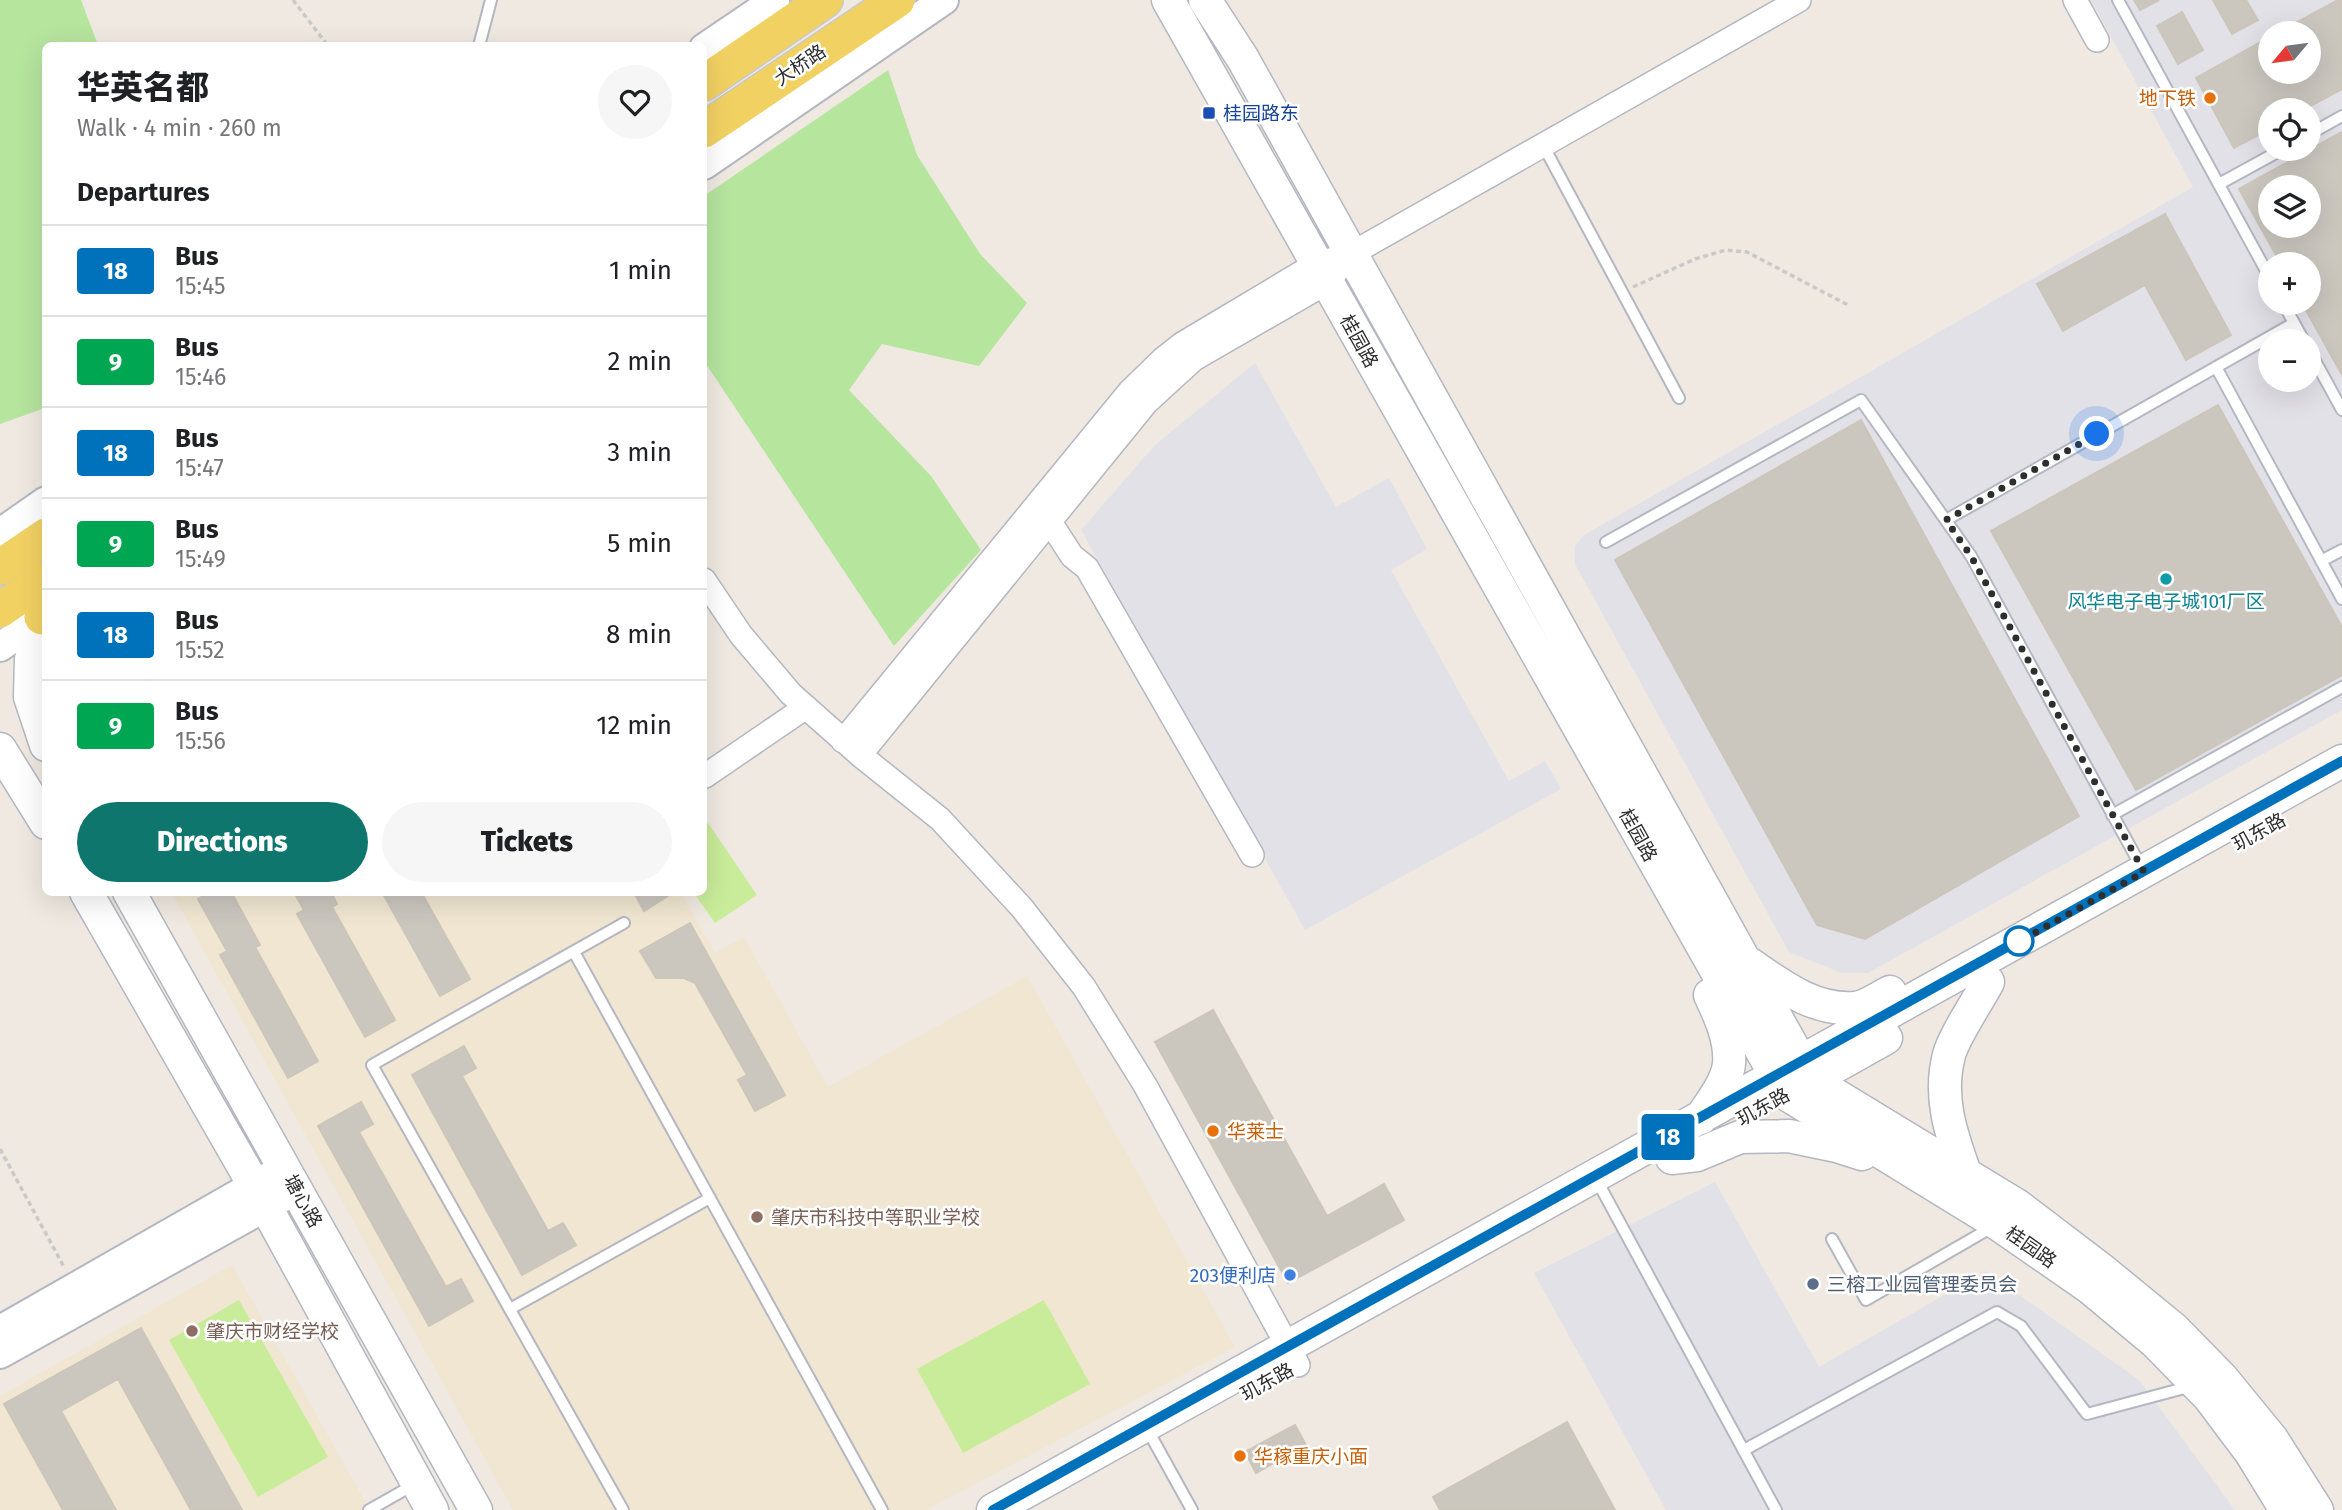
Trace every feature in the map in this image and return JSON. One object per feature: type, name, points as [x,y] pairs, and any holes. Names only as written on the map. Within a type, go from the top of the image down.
[{"type":"main road","name":"大桥路","points":[[707,81],[825,0]]},
{"type":"main road","name":"大桥路","points":[[717,121],[897,0]]},
{"type":"main road","name":"桂园路","points":[[1168,0],[1688,923],[1793,1078],[1907,1168],[2008,1215],[2155,1342],[2210,1381],[2209,1396],[2251,1453],[2286,1510]]},
{"type":"main road","name":"桂园路","points":[[1205,0],[1243,59],[1744,959],[1793,1078]]},
{"type":"main road","points":[[707,142],[717,121]]},
{"type":"main road","points":[[0,567],[42,539]]},
{"type":"main road","points":[[0,610],[42,581]]},
{"type":"main road","points":[[42,625],[31,659],[30,697],[42,733]]},
{"type":"main road","points":[[0,749],[42,817]]},
{"type":"main road","name":"玑东路","points":[[1977,976],[2144,872],[2342,761]]},
{"type":"main road","name":"玑东路","points":[[1600,1186],[1672,1158],[1793,1078],[1977,976],[2342,786]]},
{"type":"main road","name":"塘心路","points":[[88,896],[260,1196],[425,1497]]},
{"type":"main road","name":"塘心路","points":[[131,896],[476,1510]]},
{"type":"main road","points":[[1688,923],[1707,987],[1724,1025],[1729,1065],[1718,1090],[1700,1119]]},
{"type":"main road","points":[[1744,959],[1792,993],[1824,1006],[1857,1008],[1921,980],[1977,976],[1950,1053],[1945,1084],[1945,1112],[1965,1173]]},
{"type":"main road","points":[[1793,1078],[1965,1173],[2008,1215]]},
{"type":"main road","name":"玑东路","points":[[993,1510],[1150,1435],[1600,1186],[1700,1119],[1793,1078]]},
{"type":"main road","points":[[1672,1158],[1697,1155],[1740,1138],[1789,1136],[1838,1146],[1907,1168]]},
{"type":"main road","points":[[2210,1381],[2272,1439],[2316,1510]]},
{"type":"main road","name":"玑东路","points":[[1037,1510],[1150,1435]]},
{"type":"street","points":[[707,46],[775,0]]},
{"type":"street","points":[[707,163],[944,0]]},
{"type":"street","points":[[1159,0],[1188,36]]},
{"type":"street","points":[[852,748],[1050,522],[1146,403],[1177,372],[1351,254],[1799,0]]},
{"type":"street","points":[[2076,0],[2097,40]]},
{"type":"street","points":[[852,748],[1145,376],[1182,344],[1321,274]]},
{"type":"street","points":[[0,533],[42,504]]},
{"type":"street","points":[[1050,522],[1072,556],[1087,568],[1252,855]]},
{"type":"street","points":[[707,584],[741,635],[791,694],[852,748],[940,819],[1022,908],[1084,987],[1145,1085],[1294,1356]]},
{"type":"street","points":[[0,647],[42,618]]},
{"type":"street","points":[[707,775],[806,707]]},
{"type":"street","points":[[0,1354],[290,1179]]},
{"type":"street","points":[[0,1329],[75,1287],[260,1196]]},
{"type":"lane","points":[[480,42],[491,0]]},
{"type":"lane","points":[[2118,0],[2258,256]]},
{"type":"lane","points":[[2321,128],[2342,116]]},
{"type":"lane","points":[[1543,145],[1679,398]]},
{"type":"lane","points":[[2219,184],[2261,161]]},
{"type":"lane","points":[[2290,315],[2297,329]]},
{"type":"lane","points":[[1946,520],[2294,323]]},
{"type":"lane","points":[[2216,367],[2342,599]]},
{"type":"lane","points":[[2321,372],[2342,410]]},
{"type":"lane","points":[[1606,541],[1861,400],[1971,556],[2144,872]]},
{"type":"lane","points":[[2321,561],[2342,550]]},
{"type":"lane","points":[[2112,815],[2342,687]]},
{"type":"lane","points":[[623,1510],[372,1065],[624,923]]},
{"type":"lane","points":[[573,952],[882,1510]]},
{"type":"lane","points":[[1600,1186],[1776,1510]]},
{"type":"lane","points":[[510,1309],[710,1198]]},
{"type":"lane","points":[[1832,1239],[1866,1300],[2008,1215]]},
{"type":"lane","points":[[1744,1450],[1997,1312],[2021,1326],[2087,1413],[2210,1381]]},
{"type":"lane","points":[[1150,1435],[1192,1510]]},
{"type":"lane","points":[[369,1510],[425,1497]]},
{"type":"path","points":[[293,0],[325,42]]},
{"type":"path","points":[[1623,293],[1645,280],[1695,259],[1726,250],[1747,253],[1848,305]]},
{"type":"path","points":[[0,1149],[75,1287]]},
{"type":"shaded area","points":[[2091,0],[2342,0],[2342,710],[1868,973],[1842,973],[1789,952],[1575,564],[1575,546],[1584,535],[2193,187]]},
{"type":"shaded area","points":[[1255,363],[1336,507],[1389,478],[1427,549],[1391,570],[1509,781],[1545,761],[1561,789],[1305,930],[1081,530],[1155,445]]},
{"type":"shaded area","name":"肇庆市科技中等职业学校","points":[[174,896],[683,896],[715,953],[744,937],[828,1087],[1027,976],[1235,1347],[926,1510],[513,1510]]},
{"type":"shaded area","points":[[1715,1182],[1819,1367],[1986,1271],[2139,1380],[2235,1510],[1666,1510],[1534,1273]]},
{"type":"shaded area","name":"肇庆市财经学校","points":[[232,1265],[370,1510],[0,1510],[0,1396]]},
{"type":"green space","points":[[0,0],[81,0],[97,42],[42,42],[42,409],[0,424]]},
{"type":"green space","points":[[888,70],[917,155],[980,254],[1027,303],[979,366],[882,344],[849,390],[931,476],[981,550],[894,646],[707,366],[707,194]]},
{"type":"green space","points":[[707,824],[757,895],[715,923],[696,896],[707,896]]},
{"type":"green space","points":[[239,1300],[328,1457],[258,1497],[169,1340]]},
{"type":"green space","points":[[1044,1300],[1090,1384],[963,1453],[917,1369]]},
{"type":"building","points":[[2134,0],[2159,0],[2140,10]]},
{"type":"building","points":[[2213,0],[2246,0],[2258,20],[2232,34]]},
{"type":"building","points":[[2342,0],[2342,89],[2321,100],[2321,98],[2258,98],[2258,135],[2234,148],[2196,78],[2258,44],[2258,84],[2321,84],[2321,21],[2299,21]]},
{"type":"building","points":[[2182,12],[2203,50],[2178,64],[2157,26]]},
{"type":"building","points":[[2342,132],[2342,375],[2321,337],[2321,329],[2316,329],[2309,315],[2321,315],[2321,252],[2274,252],[2266,238],[2321,238],[2321,175],[2264,175],[2290,161],[2321,161],[2321,144]]},
{"type":"building","points":[[2258,178],[2258,223],[2239,189]]},
{"type":"building","points":[[2165,214],[2231,335],[2186,360],[2145,285],[2063,331],[2037,284]]},
{"type":"building","name":"风华电子电子城101厂区","points":[[2218,405],[2342,627],[2342,675],[2136,790],[1991,531]]},
{"type":"building","points":[[1861,420],[2079,816],[1865,939],[1817,925],[1615,560]]},
{"type":"building","points":[[203,896],[233,896],[260,945],[255,947],[318,1061],[288,1078],[220,955],[227,951],[198,899]]},
{"type":"building","points":[[296,896],[333,896],[337,904],[332,907],[395,1020],[365,1037],[297,914],[304,910]]},
{"type":"building","points":[[384,896],[423,896],[470,979],[440,996]]},
{"type":"building","points":[[636,896],[667,896],[644,911]]},
{"type":"building","points":[[690,923],[785,1095],[755,1111],[738,1080],[747,1075],[695,983],[684,978],[656,978],[640,951]]},
{"type":"building","points":[[1213,1010],[1327,1216],[1384,1184],[1404,1220],[1288,1283],[1155,1042]]},
{"type":"building","points":[[464,1046],[476,1068],[462,1076],[548,1231],[563,1223],[576,1245],[522,1275],[412,1075]]},
{"type":"building","points":[[361,1102],[373,1124],[359,1132],[446,1287],[461,1279],[473,1301],[429,1326],[318,1126]]},
{"type":"building","points":[[141,1328],[242,1510],[191,1510],[118,1379],[61,1411],[116,1510],[63,1510],[4,1404]]},
{"type":"building","points":[[1567,1422],[1615,1510],[1440,1510],[1433,1497]]},
{"type":"building","points":[[1295,1425],[1306,1445],[1256,1473],[1245,1452]]},
{"type":"bus line","name":"18","points":[[993,1510],[2342,761]]},
{"type":"place","name":"地下铁","points":[[2210,98]]},
{"type":"place","name":"桂园路东","points":[[1209,113]]},
{"type":"place","name":"风华电子电子城101厂区","points":[[2166,579]]},
{"type":"place","name":"华莱士","points":[[1213,1131]]},
{"type":"place","name":"肇庆市科技中等职业学校","points":[[757,1217]]},
{"type":"place","name":"203便利店","points":[[1290,1275]]},
{"type":"place","name":"三榕工业园管理委员会","points":[[1813,1284]]},
{"type":"place","name":"肇庆市财经学校","points":[[192,1331]]},
{"type":"place","name":"华稼重庆小面","points":[[1240,1456]]},
{"type":"route","points":[[2019,941],[2011,946],[2144,872],[1971,556],[1946,520],[2097,434]]}]
